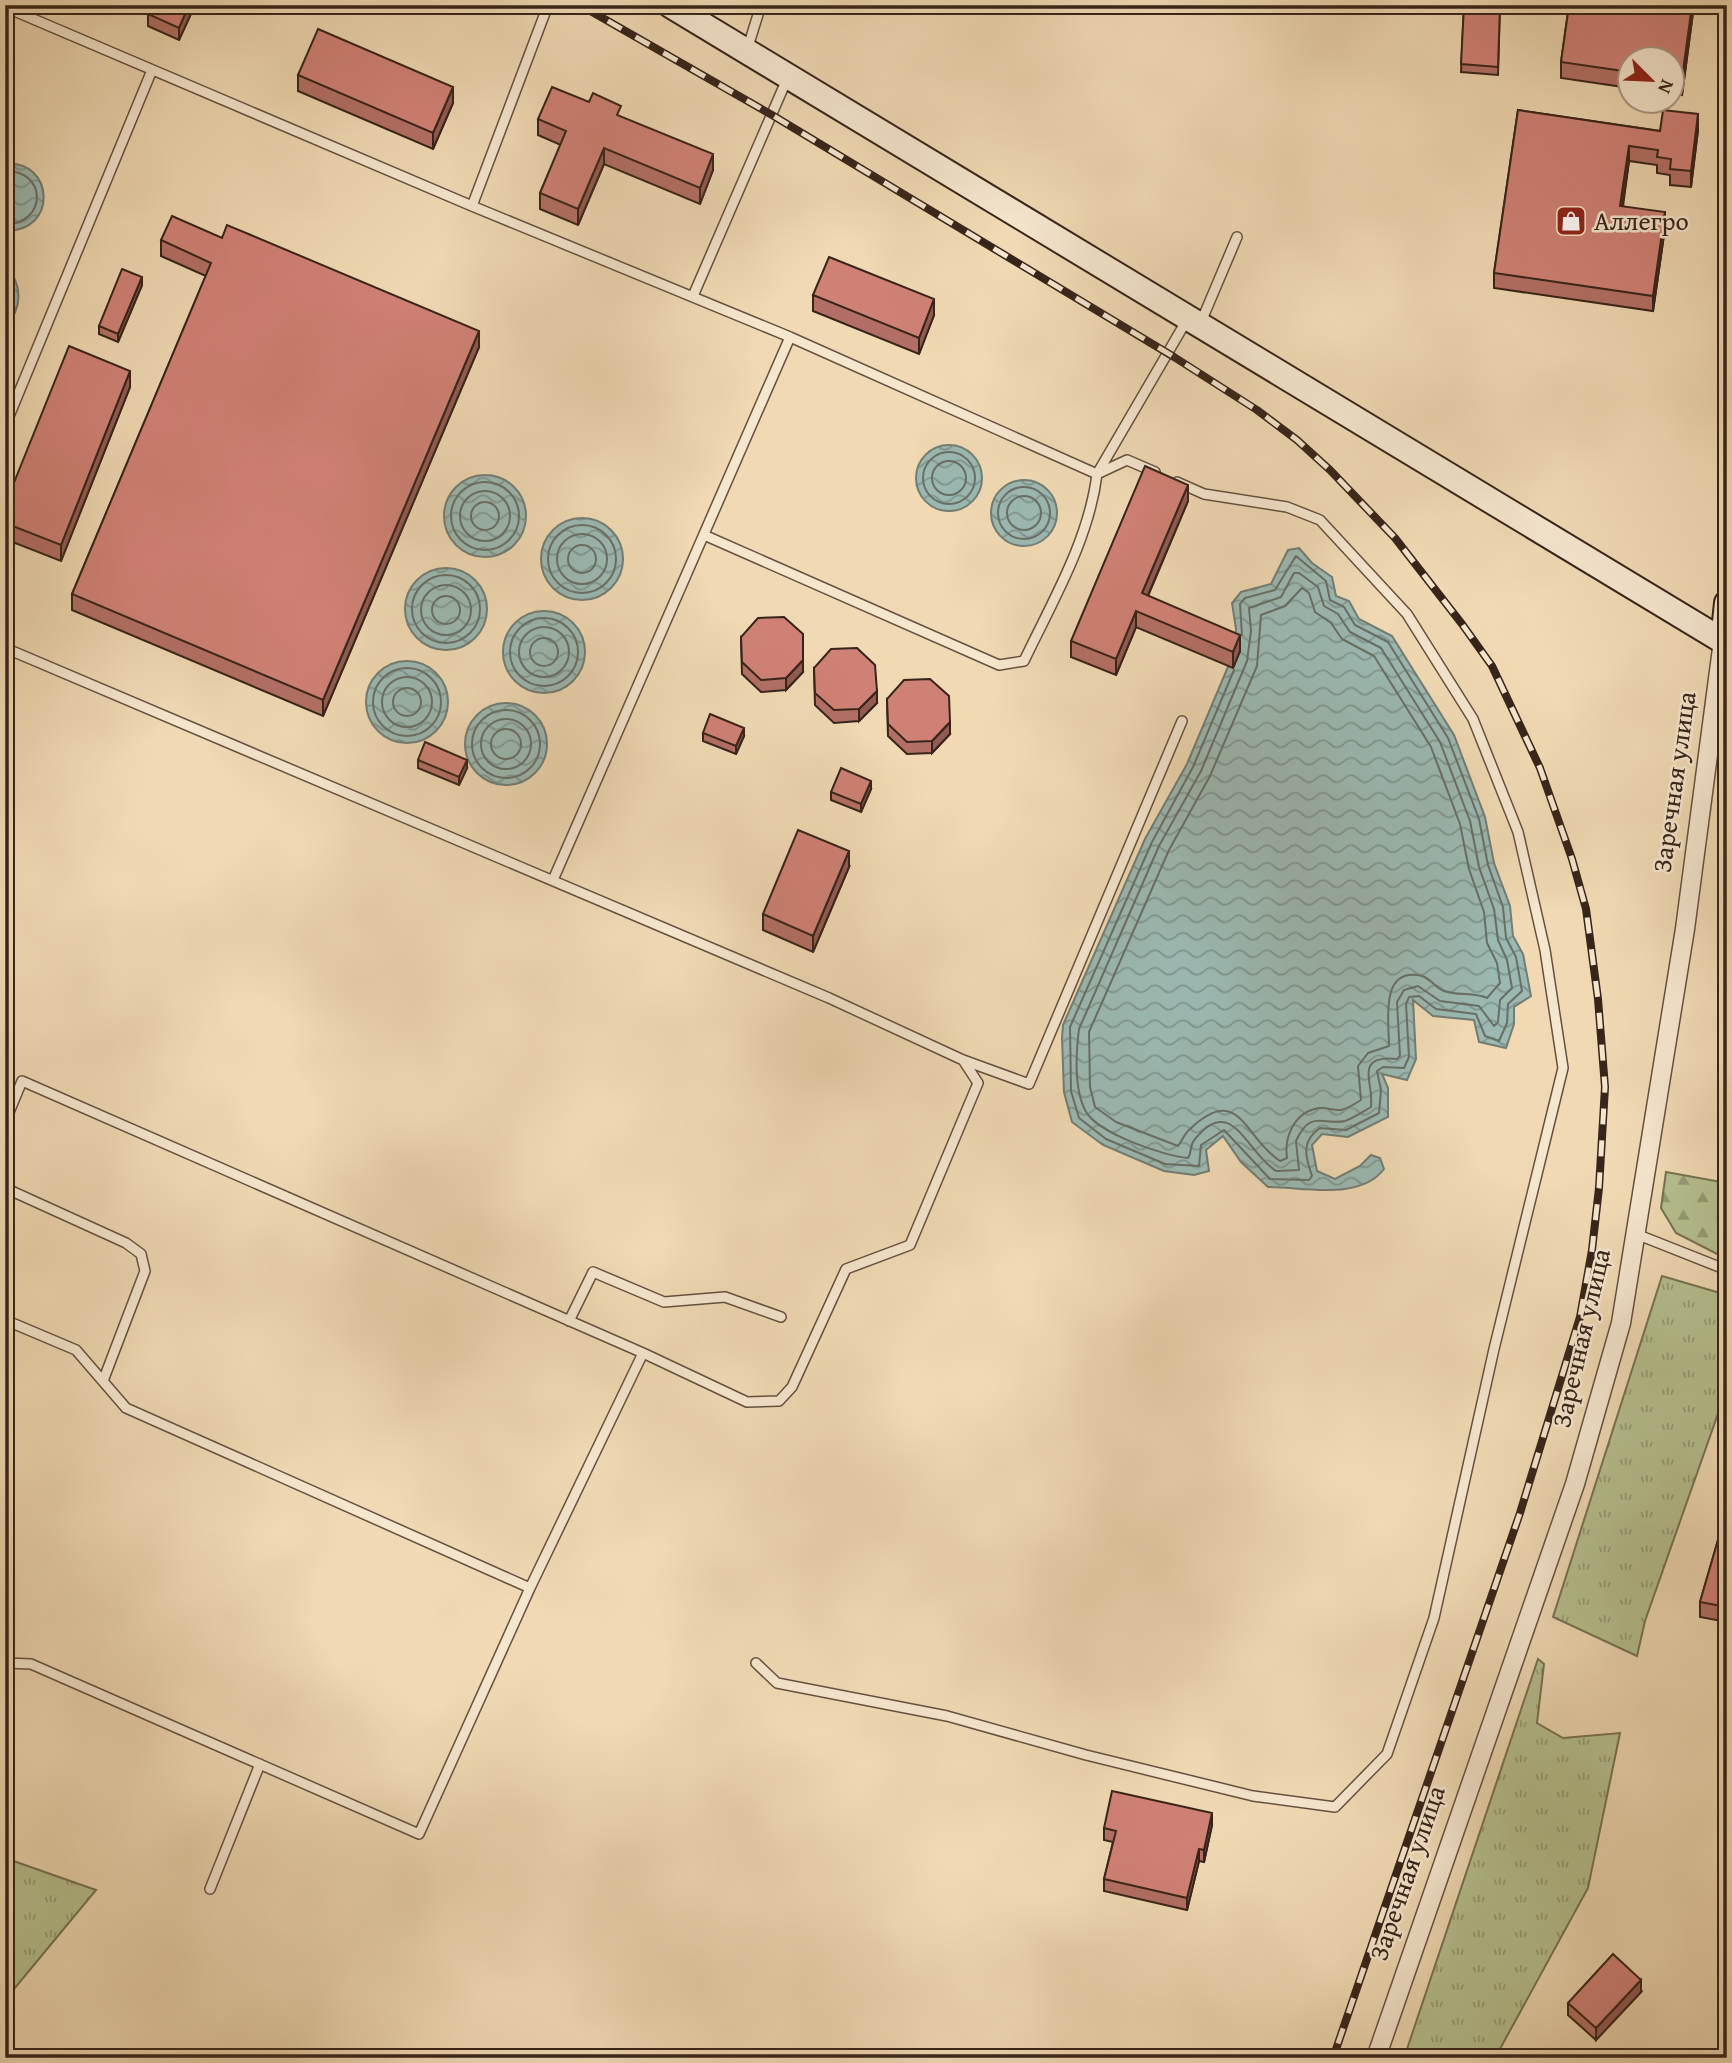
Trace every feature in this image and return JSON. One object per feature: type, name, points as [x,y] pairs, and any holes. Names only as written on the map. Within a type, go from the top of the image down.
[{"type":"street","points":[[670,5],[1723,641]]},
{"type":"street","name":"Заречная улица","points":[[1376,2058],[1576,1484],[1621,1322],[1685,929],[1727,603]]},
{"type":"lane","points":[[472,206],[548,5]]},
{"type":"lane","points":[[747,51],[761,5]]},
{"type":"lane","points":[[5,7],[472,206],[790,337],[1097,474],[1127,460],[1160,475]]},
{"type":"lane","points":[[5,426],[152,70]]},
{"type":"lane","points":[[693,296],[789,76]]},
{"type":"lane","points":[[704,535],[999,665],[1024,661],[1061,585],[1094,504],[1097,474],[1195,320],[1237,237]]},
{"type":"lane","points":[[553,880],[790,337]]},
{"type":"lane","points":[[756,1663],[777,1683],[947,1716],[1086,1755],[1253,1796],[1335,1807],[1387,1754],[1434,1618],[1491,1362],[1563,1068],[1545,950],[1518,832],[1473,719],[1407,614],[1320,520],[1287,507],[1204,494],[1171,480]]},
{"type":"lane","points":[[5,648],[829,998],[963,1060],[1029,1084],[1182,721]]},
{"type":"lane","points":[[5,1122],[22,1082],[643,1353],[747,1402],[779,1401],[792,1387],[846,1269],[910,1245],[978,1083],[963,1060]]},
{"type":"lane","points":[[5,1188],[126,1243],[141,1254],[145,1272],[103,1381]]},
{"type":"lane","points":[[1636,1234],[1727,1270]]},
{"type":"lane","points":[[569,1321],[593,1272],[664,1302],[725,1297],[781,1317]]},
{"type":"lane","points":[[5,1320],[76,1350],[126,1408],[530,1588]]},
{"type":"lane","points":[[5,1663],[31,1664],[419,1834],[530,1588],[643,1353]]},
{"type":"lane","points":[[210,1889],[260,1764]]},
{"type":"green space","points":[[1666,1172],[1727,1183],[1727,1259],[1676,1233],[1661,1208]]},
{"type":"green space","points":[[1662,1276],[1727,1295],[1727,1388],[1645,1621],[1637,1656],[1553,1617]]},
{"type":"green space","points":[[1538,1659],[1544,1664],[1537,1723],[1563,1738],[1620,1733],[1588,1888],[1495,2058],[1404,2058]]},
{"type":"green space","points":[[5,1858],[96,1890],[5,2000]]},
{"type":"water","points":[[5,164],[21,165],[33,173],[41,183],[44,196],[42,209],[35,220],[23,228],[5,231]]},
{"type":"water","points":[[5,266],[15,280],[19,296],[15,312],[5,327]]},
{"type":"water","points":[[949,445],[962,447],[972,455],[980,465],[980,491],[972,501],[962,509],[949,511],[936,509],[926,501],[918,491],[916,478],[918,465],[926,455],[936,447]]},
{"type":"water","points":[[485,475],[501,478],[514,487],[523,500],[526,516],[523,532],[514,545],[501,554],[485,557],[469,554],[456,545],[447,532],[444,516],[447,500],[456,487],[469,478]]},
{"type":"water","points":[[1024,480],[1037,482],[1047,490],[1055,500],[1055,526],[1047,536],[1037,544],[1024,546],[1011,544],[1001,536],[993,526],[991,513],[993,500],[1001,490],[1011,482]]},
{"type":"water","points":[[582,518],[598,521],[611,530],[620,543],[623,559],[620,575],[611,588],[598,597],[582,600],[566,597],[553,588],[544,575],[541,559],[544,543],[553,530],[566,521]]},
{"type":"water","points":[[1299,548],[1312,563],[1332,577],[1336,596],[1349,601],[1359,619],[1392,636],[1454,735],[1485,817],[1494,863],[1510,906],[1513,936],[1523,954],[1531,996],[1514,1007],[1514,1024],[1506,1048],[1479,1042],[1474,1020],[1433,1016],[1413,1000],[1416,1059],[1407,1080],[1382,1074],[1388,1088],[1388,1117],[1348,1137],[1322,1134],[1312,1145],[1317,1171],[1335,1179],[1360,1166],[1371,1155],[1380,1158],[1384,1169],[1374,1179],[1361,1185],[1330,1190],[1268,1187],[1241,1162],[1223,1136],[1206,1150],[1209,1171],[1194,1175],[1164,1171],[1103,1145],[1072,1122],[1064,1092],[1063,1025],[1145,839],[1187,764],[1233,655],[1236,629],[1232,603],[1241,592],[1271,584],[1288,550]]},
{"type":"water","points":[[446,568],[462,571],[475,580],[484,593],[487,609],[484,625],[475,638],[462,647],[446,650],[430,647],[417,638],[408,625],[405,609],[408,593],[417,580],[430,571]]},
{"type":"water","points":[[544,611],[560,614],[573,623],[582,636],[585,652],[582,668],[573,681],[560,690],[544,693],[528,690],[515,681],[506,668],[503,652],[506,636],[515,623],[528,614]]},
{"type":"water","points":[[407,661],[423,664],[436,673],[445,686],[448,702],[445,718],[436,731],[423,740],[407,743],[391,740],[378,731],[369,718],[366,702],[369,686],[378,673],[391,664]]},
{"type":"water","points":[[506,703],[522,706],[535,715],[544,728],[547,744],[544,760],[535,773],[522,782],[506,785],[490,782],[477,773],[468,760],[465,744],[468,728],[477,715],[490,706]]},
{"type":"building","points":[[152,5],[189,5],[179,28],[148,14]]},
{"type":"building","points":[[1464,5],[1500,5],[1498,67],[1461,64]]},
{"type":"building","points":[[1569,5],[1692,5],[1686,49],[1686,46],[1616,46],[1616,70],[1561,62]]},
{"type":"building","points":[[318,29],[453,87],[433,133],[298,75]]},
{"type":"building","points":[[552,87],[589,102],[593,93],[621,106],[617,115],[713,154],[700,188],[604,148],[578,209],[540,193],[566,131],[538,119]]},
{"type":"building","points":[[1518,110],[1660,131],[1662,116],[1698,114],[1691,171],[1670,169],[1671,159],[1657,157],[1658,150],[1629,146],[1620,206],[1665,212],[1653,296],[1494,273]]},
{"type":"building","points":[[172,216],[222,238],[227,225],[479,331],[323,700],[72,594],[211,263],[161,240]]},
{"type":"building","points":[[829,257],[934,299],[919,338],[813,295]]},
{"type":"building","points":[[122,269],[142,277],[118,334],[99,326]]},
{"type":"building","points":[[69,346],[130,371],[61,545],[5,523],[5,505]]},
{"type":"building","points":[[1145,466],[1188,485],[1142,593],[1240,635],[1233,652],[1136,611],[1116,659],[1071,641]]},
{"type":"building","points":[[784,617],[803,634],[803,660],[786,678],[761,680],[742,662],[741,637],[758,618]]},
{"type":"building","points":[[857,648],[875,665],[877,691],[859,709],[834,710],[815,693],[814,668],[831,649]]},
{"type":"building","points":[[930,679],[949,696],[950,722],[932,741],[907,742],[888,724],[887,699],[904,680]]},
{"type":"building","points":[[710,714],[744,728],[736,746],[703,733]]},
{"type":"building","points":[[425,742],[467,760],[459,777],[418,760]]},
{"type":"building","points":[[841,768],[871,781],[861,804],[831,792]]},
{"type":"building","points":[[798,830],[849,851],[813,936],[763,914]]},
{"type":"building","points":[[1727,1509],[1727,1607],[1700,1602]]},
{"type":"building","points":[[1112,1791],[1212,1813],[1204,1850],[1199,1849],[1187,1898],[1104,1879],[1116,1831],[1104,1828]]},
{"type":"building","points":[[1613,1954],[1641,1980],[1596,2028],[1568,2003]]},
{"type":"railway","points":[[580,5],[772,115],[1174,357],[1257,410],[1297,440],[1330,470],[1395,538],[1462,624],[1492,666],[1540,768],[1572,859],[1586,909],[1598,999],[1605,1087],[1592,1250],[1580,1317],[1520,1513],[1333,2058]]},
{"type":"place","name":"Аллегро","points":[[1571,221]]}]
